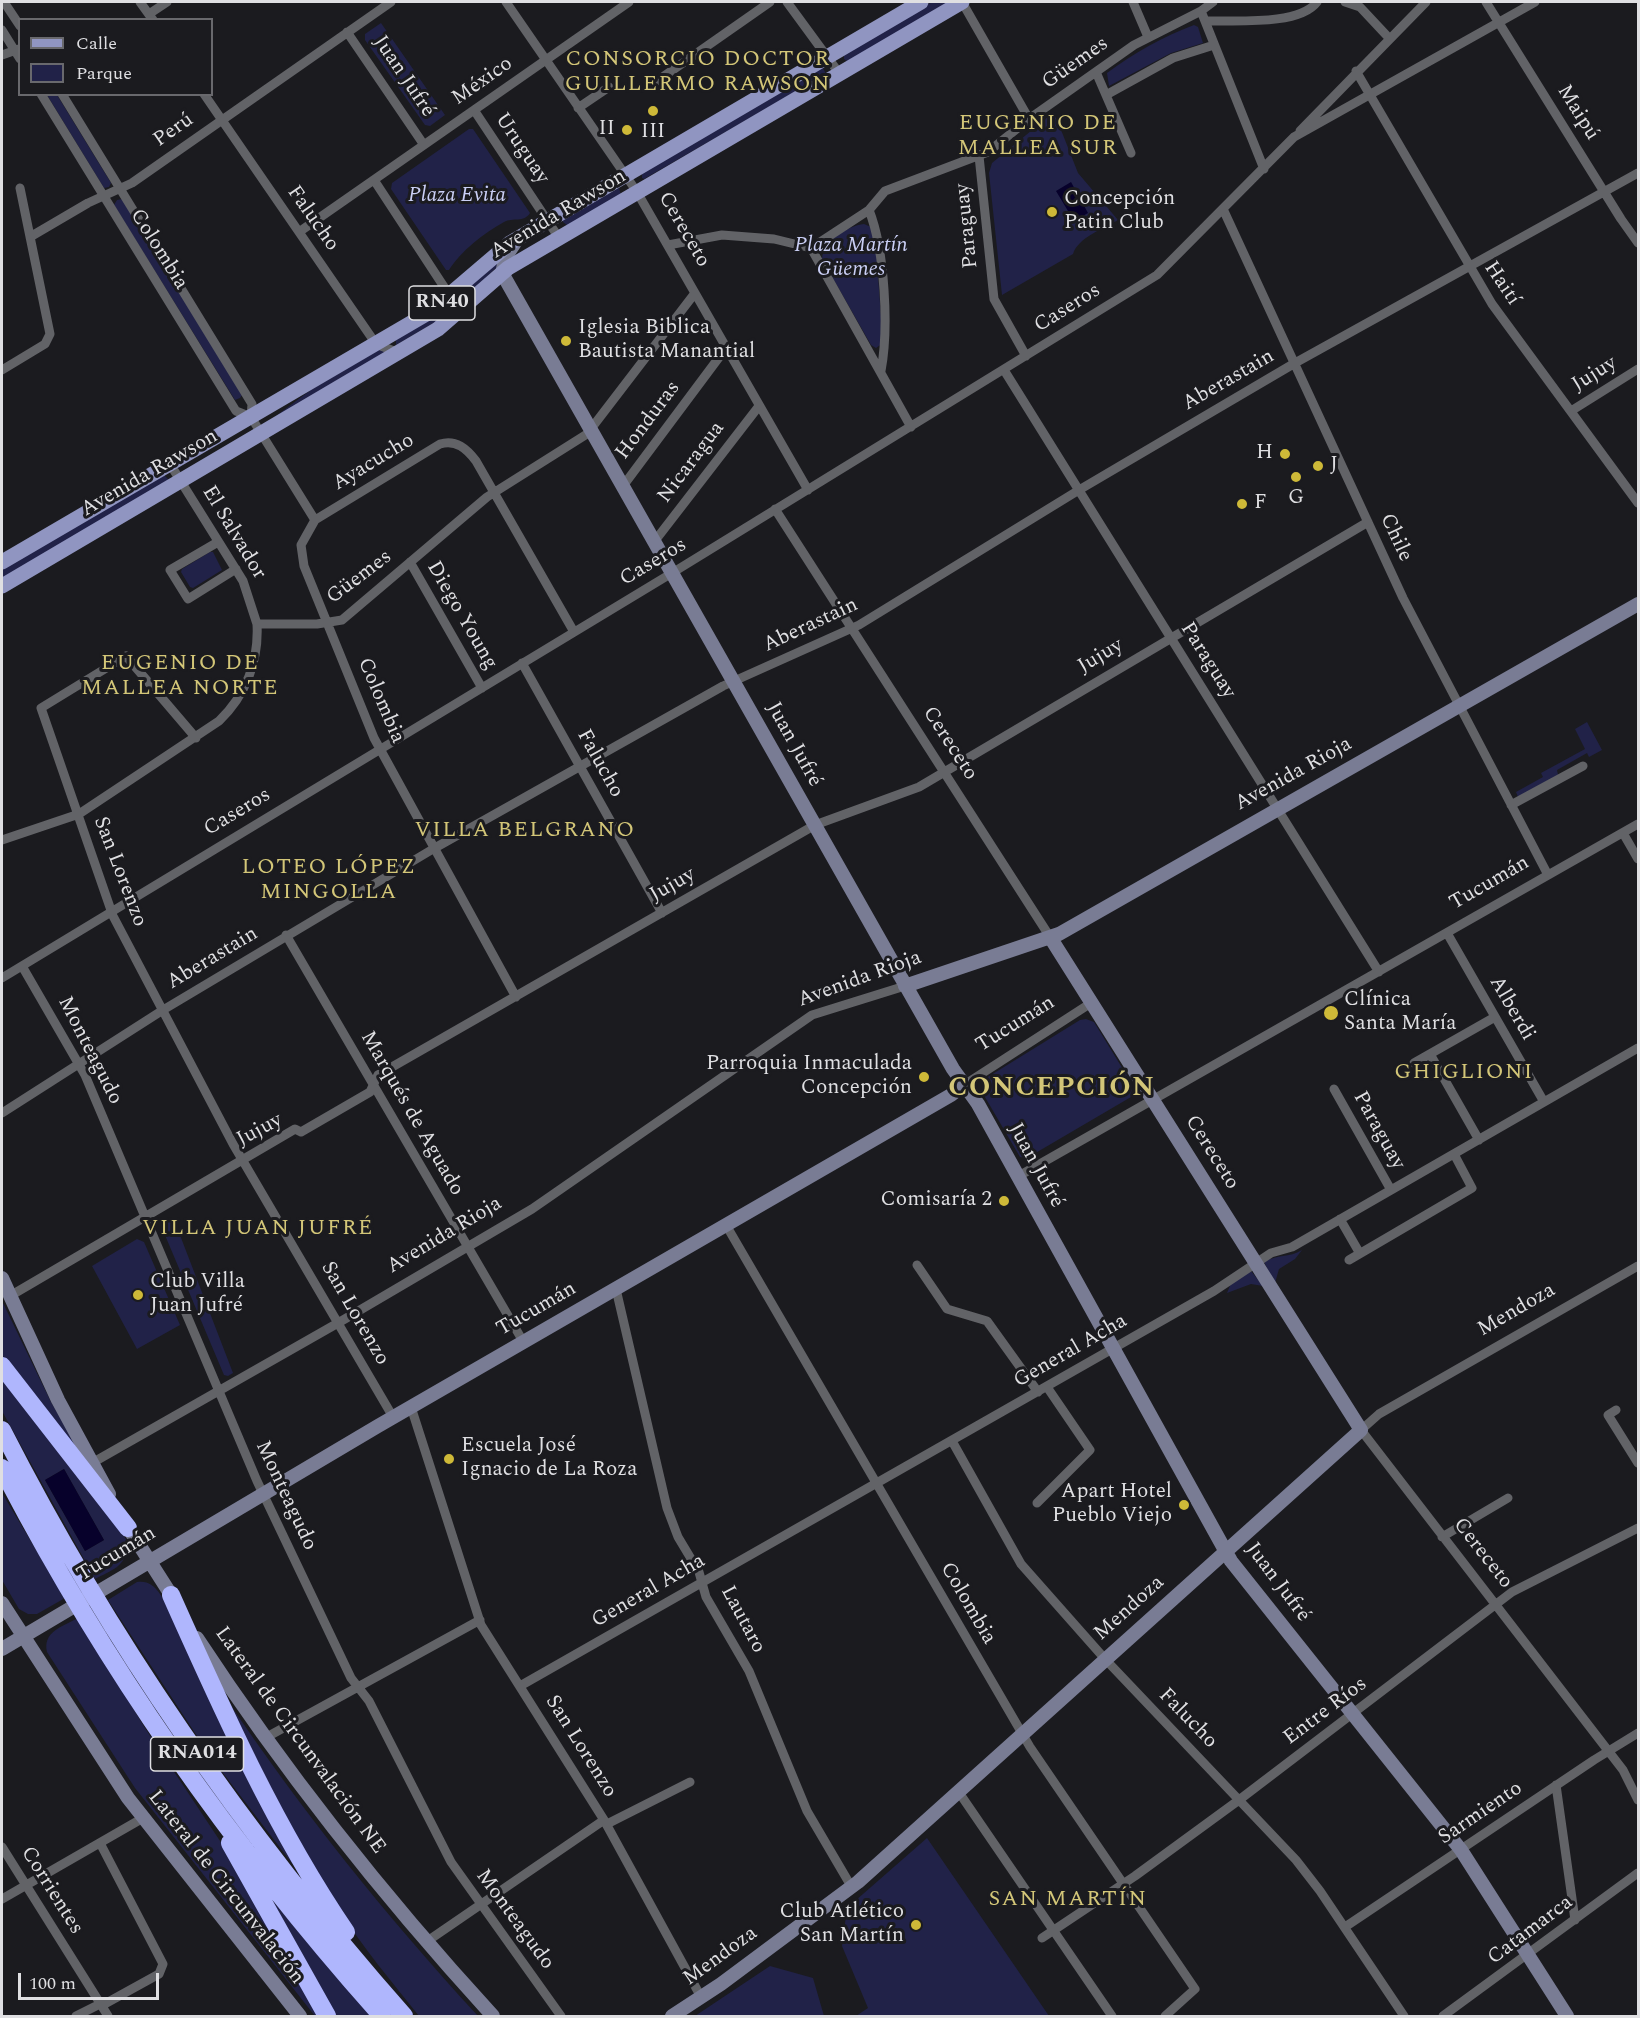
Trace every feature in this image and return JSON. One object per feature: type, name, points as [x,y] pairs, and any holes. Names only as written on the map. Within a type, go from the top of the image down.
[{"type":"highway","points":[[2,1366],[128,1528]]},
{"type":"highway","name":"RNA014","points":[[2,1430],[87,1584],[173,1719],[287,1875],[405,2016]]},
{"type":"highway","name":"RNA014","points":[[2,1468],[42,1541],[125,1679],[177,1758],[288,1904],[382,2016]]},
{"type":"highway","points":[[2,1480],[42,1541]]},
{"type":"highway","points":[[171,1595],[221,1703],[308,1872],[405,2016]]},
{"type":"highway","points":[[177,1758],[240,1861],[327,2016]]},
{"type":"main road","name":"Avenida Rawson","points":[[2,562],[428,313],[450,296],[489,259],[519,238],[921,2]]},
{"type":"main road","name":"Avenida Rawson","points":[[2,586],[399,352],[450,320],[502,273],[559,238],[962,2]]},
{"type":"street","points":[[4,2],[18,23]]},
{"type":"street","points":[[140,2],[151,17],[167,2]]},
{"type":"street","name":"Perú","points":[[30,237],[104,195],[132,183],[391,2]]},
{"type":"street","name":"Cereceto","points":[[506,2],[637,192],[808,490]]},
{"type":"street","name":"México","points":[[299,232],[629,2]]},
{"type":"street","points":[[657,81],[770,2]]},
{"type":"street","points":[[787,2],[839,73]]},
{"type":"street","points":[[962,2],[1029,119]]},
{"type":"street","points":[[1133,2],[1149,37]]},
{"type":"street","name":"Güemes","points":[[811,248],[869,210],[885,191],[988,152],[1029,119],[1096,72],[1149,37],[1201,11],[1213,2]]},
{"type":"street","points":[[1205,21],[1292,17],[1310,9],[1317,2]]},
{"type":"street","points":[[1344,2],[1360,7],[1389,38]]},
{"type":"street","name":"Caseros","points":[[2,978],[672,573],[1157,275],[1264,169],[1356,71],[1426,2]]},
{"type":"street","name":"Maipú","points":[[1486,2],[1604,192],[1637,238]]},
{"type":"street","name":"Caseros","points":[[1294,137],[1535,2]]},
{"type":"street","points":[[1201,11],[1264,169]]},
{"type":"street","points":[[2,30],[18,53]]},
{"type":"street","name":"Juan Jufré","points":[[347,32],[424,145]]},
{"type":"street","name":"Güemes","points":[[1106,95],[1173,58],[1214,45]]},
{"type":"street","points":[[2,54],[18,53]]},
{"type":"street","name":"Haití","points":[[1356,71],[1468,267],[1492,304],[1638,503]]},
{"type":"street","points":[[1096,72],[1131,153]]},
{"type":"street","points":[[578,108],[609,87]]},
{"type":"street","name":"Colombia","points":[[42,96],[237,413],[251,417]]},
{"type":"street","name":"Colombia","points":[[63,96],[252,404],[251,417],[315,520],[302,540],[300,552],[380,748],[433,849],[516,997]]},
{"type":"street","name":"Falucho","points":[[205,96],[376,344]]},
{"type":"street","name":"Uruguay","points":[[474,110],[559,238]]},
{"type":"street","name":"Paraguay","points":[[979,156],[994,299],[1026,356]]},
{"type":"street","name":"Aberastain","points":[[2,1113],[163,1010],[433,849],[733,681],[851,629],[1079,490],[1295,363],[1638,173]]},
{"type":"street","points":[[374,180],[450,296]]},
{"type":"street","points":[[2,370],[45,344],[50,334],[20,188]]},
{"type":"street","name":"Chile","points":[[1223,209],[1403,598],[1548,876]]},
{"type":"street","points":[[869,210],[877,231],[886,343],[881,371]]},
{"type":"street","points":[[668,245],[722,235],[774,239],[811,248],[911,427]]},
{"type":"street","points":[[502,273],[506,256],[519,238]]},
{"type":"street","name":"Juan Jufré","points":[[502,273],[905,986],[964,1085],[978,1104],[1226,1551],[1461,1850],[1567,2016]]},
{"type":"street","name":"Güemes","points":[[257,624],[342,620],[495,492],[590,429],[694,293]]},
{"type":"street","points":[[376,344],[399,352]]},
{"type":"street","name":"Honduras","points":[[623,486],[726,348]]},
{"type":"street","name":"Jujuy","points":[[1571,411],[1638,369]]},
{"type":"street","name":"Paraguay","points":[[1004,370],[1379,972]]},
{"type":"street","name":"Nicaragua","points":[[654,542],[759,406]]},
{"type":"street","name":"Ayacucho","points":[[315,520],[440,444],[453,442],[472,455],[495,492]]},
{"type":"street","name":"El Salvador","points":[[170,464],[247,589],[257,624]]},
{"type":"street","points":[[495,492],[573,632]]},
{"type":"street","name":"Cereceto","points":[[775,510],[942,773],[1050,937],[1361,1430],[1609,1751],[1623,1770],[1638,1800]]},
{"type":"street","name":"Jujuy","points":[[10,1296],[295,1129],[301,1131],[331,1115],[370,1092],[378,1075],[815,825],[919,787],[1368,522]]},
{"type":"street","points":[[218,542],[170,570],[188,599],[236,569]]},
{"type":"street","name":"Diego Young","points":[[410,562],[482,688]]},
{"type":"street","name":"Avenida Rioja","points":[[92,1463],[532,1209],[812,1015],[1050,937],[1638,604]]},
{"type":"street","points":[[2,840],[78,815],[196,738],[224,716],[243,691],[254,664],[257,624]]},
{"type":"street","name":"San Lorenzo","points":[[196,738],[126,656],[41,708],[111,911],[242,1160],[393,1417]]},
{"type":"street","name":"Falucho","points":[[522,663],[662,913]]},
{"type":"street","points":[[1511,806],[1583,766]]},
{"type":"street","name":"Tucumán","points":[[1017,1177],[1638,824]]},
{"type":"street","points":[[1623,832],[1638,859]]},
{"type":"street","name":"Alberdi","points":[[1447,933],[1544,1102]]},
{"type":"street","name":"Marqués de Aguado","points":[[286,935],[524,1343]]},
{"type":"street","name":"Monteagudo","points":[[22,966],[79,1064],[263,1494],[351,1678],[369,1701],[451,1862],[561,2016]]},
{"type":"street","name":"Tucumán","points":[[2,1648],[393,1417],[524,1343],[964,1085],[981,1071],[1091,1004]]},
{"type":"street","points":[[1414,1062],[1495,1017]]},
{"type":"street","name":"General Acha","points":[[520,1686],[1214,1291],[1271,1253],[1293,1246],[1638,1048]]},
{"type":"street","points":[[1430,1054],[1479,1140]]},
{"type":"street","name":"Paraguay","points":[[1334,1089],[1391,1190]]},
{"type":"street","points":[[1349,1260],[1359,1252],[1472,1188],[1454,1154]]},
{"type":"street","points":[[1340,1219],[1359,1252]]},
{"type":"street","name":"Colombia","points":[[726,1225],[1022,1734],[1195,1989],[1165,2016]]},
{"type":"street","points":[[917,1265],[947,1309],[987,1321],[1090,1450],[1036,1503]]},
{"type":"street","name":"Mendoza","points":[[672,2016],[851,1886],[1380,1413],[1638,1266]]},
{"type":"street","name":"Lateral de Circunvalación NE","points":[[2,1278],[54,1393],[92,1463],[128,1528],[219,1671],[266,1738],[426,1942],[493,2016]]},
{"type":"street","name":"Lautaro","points":[[616,1289],[667,1508],[702,1583],[706,1597],[749,1671],[807,1811],[851,1886]]},
{"type":"street","name":"San Lorenzo","points":[[411,1407],[480,1620],[606,1822],[701,1997]]},
{"type":"street","points":[[1616,1410],[1608,1415],[1638,1462]]},
{"type":"street","name":"Falucho","points":[[952,1441],[1021,1564],[1105,1659],[1296,1860],[1345,1927],[1404,2016]]},
{"type":"street","points":[[1442,1537],[1508,1498]]},
{"type":"street","name":"Entre Ríos","points":[[1042,1938],[1123,1884],[1239,1800],[1512,1592],[1638,1528]]},
{"type":"street","name":"Lateral de Circunvalación","points":[[2,1603],[118,1784],[300,2016]]},
{"type":"street","points":[[266,1738],[480,1620]]},
{"type":"street","name":"Sarmiento","points":[[1345,1927],[1556,1785],[1638,1733]]},
{"type":"street","points":[[426,1942],[606,1822],[690,1782]]},
{"type":"street","points":[[1556,1785],[1575,1920]]},
{"type":"street","points":[[958,1791],[1112,2016]]},
{"type":"street","points":[[2,1899],[143,1818]]},
{"type":"street","points":[[76,2016],[159,1974],[163,1964],[100,1843]]},
{"type":"street","name":"Corrientes","points":[[2,1847],[108,2016]]},
{"type":"street","name":"Catamarca","points":[[1443,2016],[1529,1956],[1638,1873]]},
{"type":"green space","points":[[932,2],[951,2],[848,62],[844,59],[844,53]]},
{"type":"green space","points":[[381,23],[445,115],[430,126],[425,125],[365,40],[365,34]]},
{"type":"green space","points":[[1194,25],[1198,27],[1203,43],[1171,53],[1109,86],[1107,73],[1138,52]]},
{"type":"green space","points":[[822,66],[826,74],[644,179],[642,178],[642,172]]},
{"type":"green space","points":[[48,96],[58,96],[111,183],[109,187],[104,188]]},
{"type":"green space","name":"Concepción Patin Club","points":[[1054,112],[1078,173],[1118,220],[1085,239],[1073,254],[1002,295],[989,173],[992,163]]},
{"type":"green space","name":"Plaza Evita","points":[[469,129],[473,129],[530,213],[525,218],[504,222],[489,231],[466,249],[449,270],[446,270],[391,189],[392,183]]},
{"type":"green space","points":[[619,188],[621,195],[568,226],[563,222],[563,220]]},
{"type":"green space","points":[[122,199],[242,395],[240,398],[235,400],[114,205],[117,200]]},
{"type":"green space","name":"Plaza Martín Güemes","points":[[864,224],[871,227],[875,236],[883,343],[876,348],[871,345],[822,259],[823,252],[837,235]]},
{"type":"green space","points":[[498,262],[499,265],[447,315],[396,345],[396,340],[442,311]]},
{"type":"green space","points":[[380,349],[387,351],[272,419],[312,389]]},
{"type":"green space","points":[[163,474],[169,480],[2,579],[2,568]]},
{"type":"green space","points":[[213,552],[222,570],[193,588],[190,587],[181,572],[182,569]]},
{"type":"green space","points":[[1587,722],[1602,750],[1589,757],[1587,753],[1557,770],[1558,775],[1518,797],[1516,792],[1543,777],[1541,773],[1585,749],[1575,729]]},
{"type":"green space","points":[[1086,1019],[1094,1022],[1132,1084],[1131,1097],[1027,1158],[1020,1157],[982,1092],[983,1080],[1080,1020]]},
{"type":"green space","points":[[173,1217],[233,1373],[228,1376],[224,1375],[162,1228],[163,1224]]},
{"type":"green space","name":"Club Villa Juan Jufré","points":[[137,1239],[144,1242],[180,1325],[137,1349],[92,1266]]},
{"type":"green space","points":[[1302,1250],[1295,1259],[1279,1269],[1275,1283],[1264,1262]]},
{"type":"green space","points":[[1251,1271],[1263,1286],[1251,1284],[1227,1293],[1232,1281]]},
{"type":"green space","points":[[2,1301],[51,1402],[77,1446],[76,1449],[2,1355]]},
{"type":"green space","points":[[2,1376],[118,1525],[129,1545],[125,1547],[124,1559],[117,1567],[95,1579],[2,1411]],"holes":[[[64,1469],[104,1540],[85,1551],[45,1480]]]},
{"type":"green space","points":[[2,1493],[65,1598],[37,1614],[28,1614],[19,1609],[2,1580]]},
{"type":"green space","points":[[137,1582],[154,1586],[164,1601],[307,1883],[210,1756],[108,1600]]},
{"type":"green space","points":[[78,1618],[145,1728],[232,1859],[323,2016],[315,2016],[135,1788],[47,1652],[48,1639],[55,1630]]},
{"type":"green space","points":[[225,1697],[314,1821],[410,1940],[478,2016],[419,2016],[388,1978],[349,1925],[324,1885]]},
{"type":"green space","name":"Club Atlético San Martín","points":[[927,1838],[1049,2016],[856,2016],[868,2008],[842,1946],[847,1908]]},
{"type":"green space","points":[[261,1887],[371,2016],[333,2016]]},
{"type":"green space","name":"Club Atlético San Martín","points":[[770,1966],[813,1978],[824,2016],[695,2016]]},
{"type":"shaded area","points":[[1071,182],[1088,213],[1074,221],[1056,191]]},
{"type":"shaded area","points":[[64,1469],[104,1540],[85,1551],[45,1480]]},
{"type":"place","name":"III","points":[[653,111]]},
{"type":"place","name":"II","points":[[627,130]]},
{"type":"place","name":"Concepción Patin Club","points":[[1052,212]]},
{"type":"place","name":"Iglesia Biblica Bautista Manantial","points":[[566,341]]},
{"type":"place","name":"H","points":[[1285,454]]},
{"type":"place","name":"J","points":[[1318,466]]},
{"type":"place","name":"G","points":[[1296,477]]},
{"type":"place","name":"F","points":[[1242,504]]},
{"type":"place","name":"Clínica Santa María","points":[[1331,1013]]},
{"type":"place","name":"Parroquia Inmaculada Concepción","points":[[924,1077]]},
{"type":"place","name":"Comisaría 2","points":[[1004,1201]]},
{"type":"place","name":"Club Villa Juan Jufré","points":[[138,1295]]},
{"type":"place","name":"Escuela José Ignacio de La Roza","points":[[449,1459]]},
{"type":"place","name":"Apart Hotel Pueblo Viejo","points":[[1184,1505]]},
{"type":"place","name":"Club Atlético San Martín","points":[[916,1925]]},
{"type":"district","name":"CONSORCIO DOCTOR GUILLERMO RAWSON","points":[[698,74]]},
{"type":"district","name":"EUGENIO DE MALLEA SUR","points":[[1038,138]]},
{"type":"district","name":"EUGENIO DE MALLEA NORTE","points":[[180,678]]},
{"type":"district","name":"VILLA BELGRANO","points":[[525,832]]},
{"type":"district","name":"LOTEO LÓPEZ MINGOLLA","points":[[329,882]]},
{"type":"district","name":"GHIGLIONI","points":[[1464,1074]]},
{"type":"district","name":"CONCEPCIÓN","points":[[1052,1090]]},
{"type":"district","name":"VILLA JUAN JUFRÉ","points":[[258,1230]]},
{"type":"district","name":"SAN MARTÍN","points":[[1068,1901]]}]
